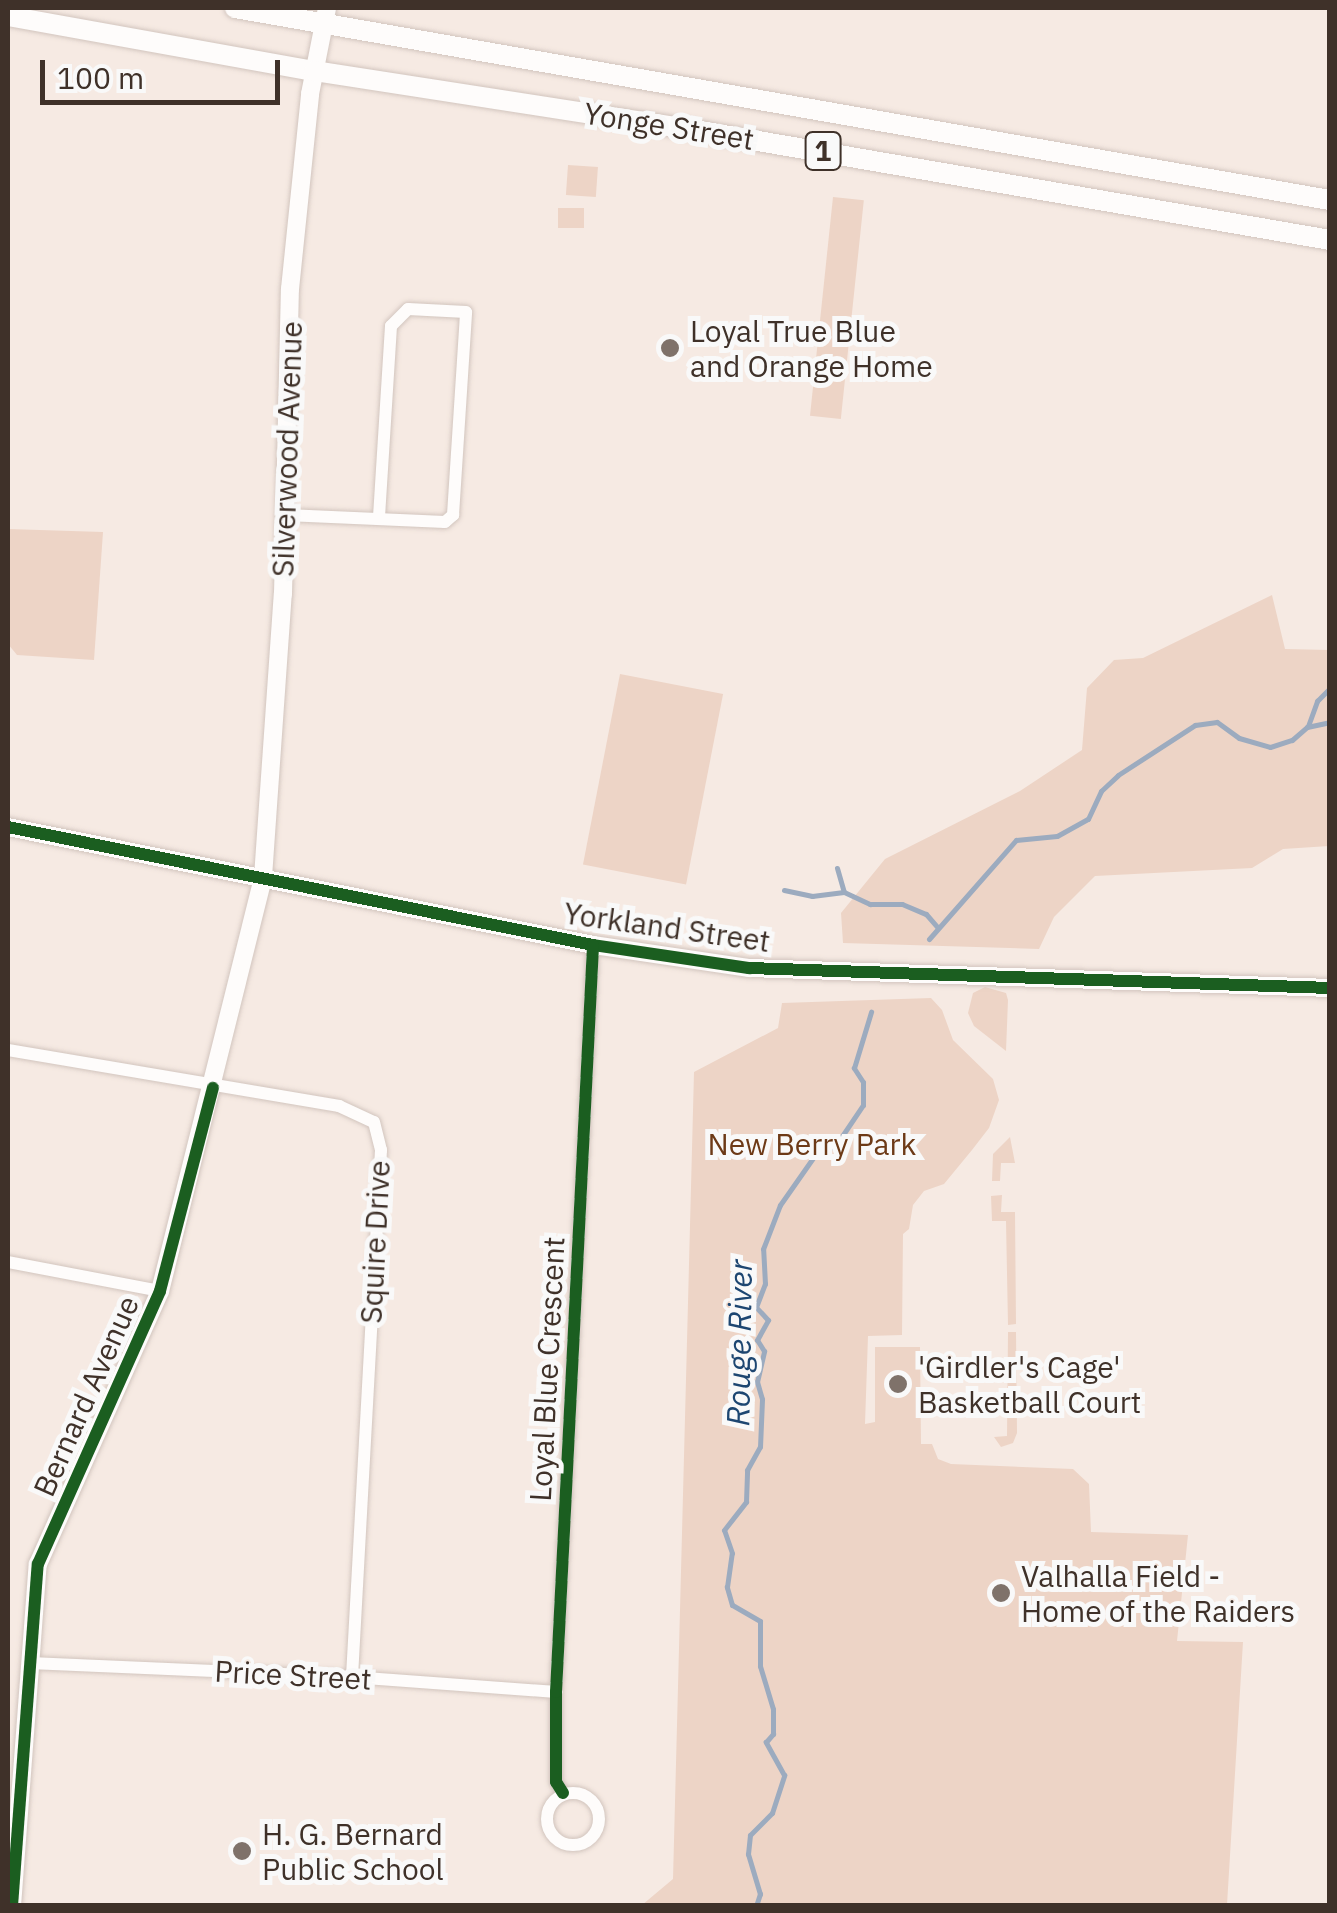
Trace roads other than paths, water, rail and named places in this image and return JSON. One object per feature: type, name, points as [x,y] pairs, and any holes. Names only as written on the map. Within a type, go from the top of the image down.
[{"type":"main road","name":"Yonge Street","points":[[235,8],[325,15],[1330,200]]},
{"type":"main road","name":"Yonge Street","points":[[8,16],[314,72],[738,137],[1330,240]]},
{"type":"street","name":"Silverwood Avenue","points":[[263,877],[286,515],[290,289],[314,72],[325,15]]},
{"type":"street","points":[[286,515],[445,522],[456,510],[466,312],[408,309],[390,326],[379,519]]},
{"type":"street","name":"Yorkland Street","points":[[8,826],[593,946],[749,968],[1330,988]]},
{"type":"street","name":"Bernard Avenue","points":[[12,1906],[38,1564],[160,1291],[263,877]]},
{"type":"street","name":"Loyal Blue Crescent","points":[[563,1793],[556,1782],[556,1692],[593,946]]},
{"type":"street","name":"Squire Drive","points":[[8,1050],[213,1088],[339,1106],[374,1122],[381,1150],[352,1677]]},
{"type":"street","points":[[8,1262],[160,1291]]},
{"type":"street","name":"Price Street","points":[[30,1663],[352,1677],[556,1692]]},
{"type":"street","name":"Loyal Blue Crescent","points":[[576,1792],[592,1799],[600,1816],[596,1833],[585,1843],[564,1845],[550,1834],[546,1814],[563,1793],[576,1792]]},
{"type":"waterway","points":[[1308,726],[1317,701],[1330,688]]},
{"type":"waterway","points":[[929,939],[1016,840],[1057,836],[1088,819],[1101,791],[1118,775],[1195,725],[1217,722],[1239,738],[1270,747],[1292,740],[1307,727],[1330,722]]},
{"type":"waterway","points":[[837,868],[844,892]]},
{"type":"waterway","points":[[784,890],[812,896],[844,892],[870,904],[902,904],[926,914],[938,928]]},
{"type":"waterway","name":"Rouge River","points":[[756,1906],[760,1894],[748,1854],[750,1835],[772,1813],[784,1775],[766,1742],[773,1734],[773,1709],[760,1666],[760,1621],[732,1605],[727,1587],[732,1553],[724,1530],[746,1502],[747,1470],[760,1447],[762,1399],[757,1382],[764,1351],[757,1340],[768,1320],[756,1307],[765,1284],[763,1249],[780,1205],[815,1155],[836,1145],[863,1105],[863,1082],[854,1068],[871,1012]]},
{"type":"place","name":"Loyal True Blue and Orange Home","points":[[670,348]]},
{"type":"place","name":"'Girdler's Cage' Basketball Court","points":[[898,1384]]},
{"type":"place","name":"Valhalla Field - Home of the Raiders","points":[[1001,1593]]},
{"type":"place","name":"H. G. Bernard Public School","points":[[242,1851]]},
{"type":"park label","name":"New Berry Park","points":[[812,1144]]}]
